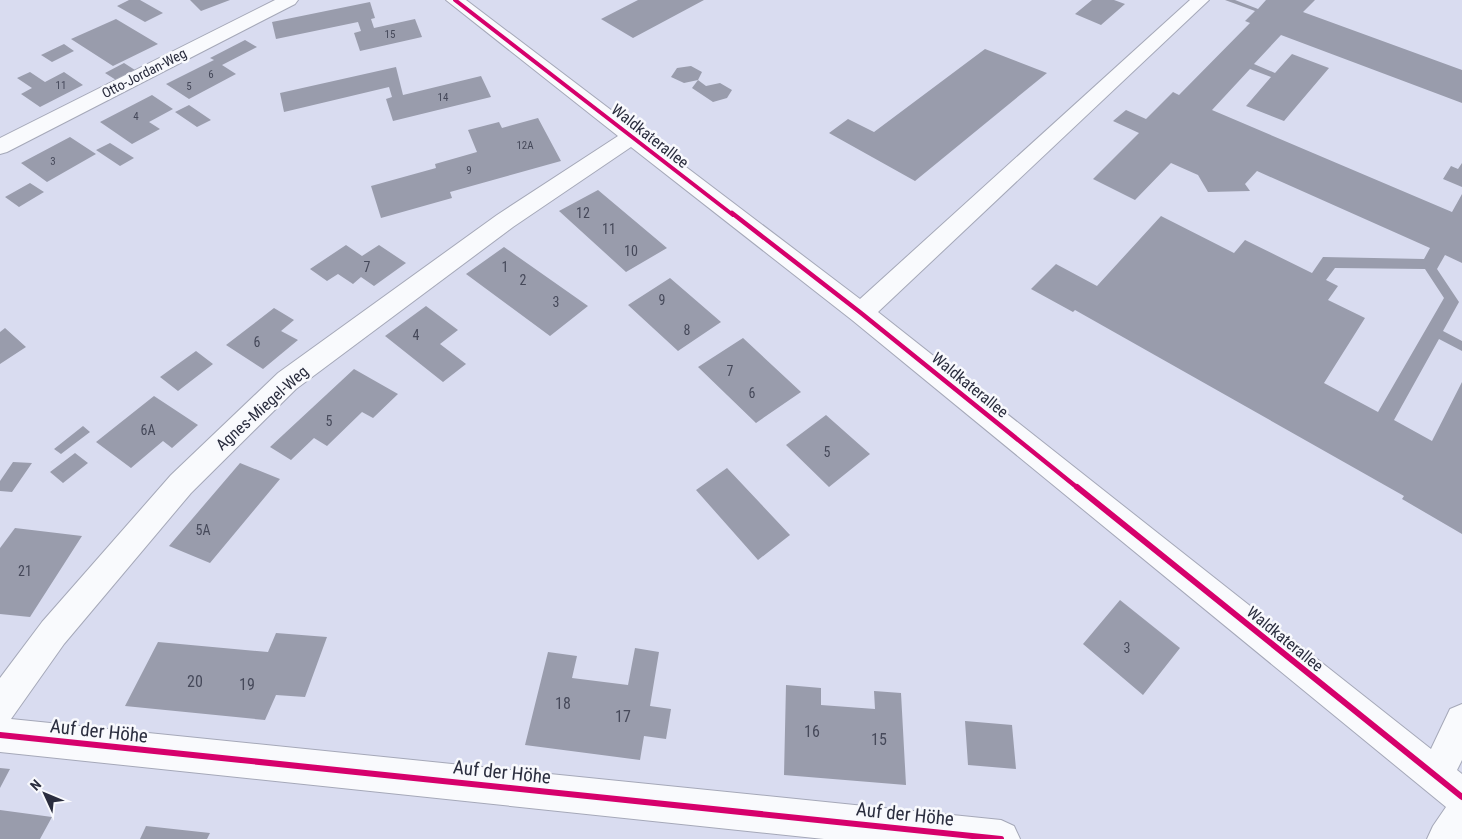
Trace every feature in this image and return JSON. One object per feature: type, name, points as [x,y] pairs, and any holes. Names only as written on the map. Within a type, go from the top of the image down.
[{"type":"street","name":"Otto-Jordan-Weg","points":[[0,147],[289,0]]},
{"type":"street","name":"Waldkaterallee","points":[[455,0],[861,313],[1449,787]]},
{"type":"street","points":[[861,313],[1191,2]]},
{"type":"street","name":"Agnes-Miegel-Weg","points":[[0,706],[53,633],[181,484],[287,381],[505,221],[631,137]]},
{"type":"street","points":[[1449,787],[1462,721]]},
{"type":"street","name":"Auf der Höhe","points":[[0,735],[1001,839]]},
{"type":"street","points":[[1446,839],[1462,816]]},
{"type":"building","points":[[129,0],[140,0],[163,13],[145,22],[117,6]]},
{"type":"building","points":[[190,0],[230,0],[201,11]]},
{"type":"building","points":[[638,0],[704,0],[633,38],[601,19]]},
{"type":"building","points":[[1092,0],[1114,0],[1125,4],[1101,25],[1075,14]]},
{"type":"building","points":[[1225,0],[1235,0],[1258,9],[1266,0],[1315,0],[1303,12],[1462,70],[1462,103],[1281,35],[1254,64],[1275,73],[1292,54],[1329,68],[1284,121],[1246,106],[1271,77],[1250,69],[1212,110],[1452,212],[1462,194],[1462,263],[1445,255],[1437,269],[1459,302],[1443,331],[1462,341],[1462,351],[1439,339],[1394,420],[1432,441],[1462,382],[1462,534],[1402,499],[1404,496],[1075,310],[1073,312],[1031,289],[1056,264],[1097,286],[1161,216],[1234,253],[1245,240],[1312,273],[1323,257],[1424,259],[1430,248],[1257,171],[1245,184],[1250,191],[1208,192],[1198,175],[1171,163],[1135,200],[1093,179],[1139,133],[1113,121],[1126,110],[1146,119],[1173,92],[1179,95],[1250,23],[1245,21],[1255,11]],"holes":[[[1335,268],[1425,269],[1444,298],[1378,412],[1324,383],[1365,318],[1328,300],[1338,286],[1326,280]]]},
{"type":"building","points":[[370,2],[375,18],[371,19],[374,28],[415,19],[422,37],[360,51],[354,33],[361,31],[358,22],[276,39],[272,22]]},
{"type":"building","points":[[116,19],[158,44],[113,66],[71,39]]},
{"type":"building","points":[[245,40],[257,47],[222,65],[236,74],[189,99],[166,84],[214,60],[210,58]]},
{"type":"building","points":[[64,44],[74,51],[52,62],[41,55]]},
{"type":"building","points":[[985,49],[1047,73],[915,181],[829,133],[848,119],[874,132]]},
{"type":"building","points":[[124,63],[135,70],[116,80],[105,73]]},
{"type":"building","points":[[691,66],[702,72],[698,80],[684,83],[671,77],[677,68]]},
{"type":"building","points":[[396,67],[403,95],[481,76],[491,97],[393,121],[386,99],[392,97],[389,87],[284,112],[280,93]]},
{"type":"building","points":[[30,72],[45,82],[64,72],[83,85],[40,107],[21,94],[32,88],[17,78]]},
{"type":"building","points":[[698,80],[706,86],[720,83],[732,90],[727,98],[713,102],[692,88]]},
{"type":"building","points":[[152,95],[173,109],[149,122],[160,129],[132,144],[100,122]]},
{"type":"building","points":[[189,105],[211,120],[197,127],[175,112]]},
{"type":"building","points":[[538,118],[561,161],[450,192],[452,198],[381,218],[371,186],[436,168],[435,164],[477,152],[468,130],[499,122],[502,128]]},
{"type":"building","points":[[70,137],[96,154],[47,182],[21,163]]},
{"type":"building","points":[[110,143],[134,158],[120,166],[96,150]]},
{"type":"building","points":[[1462,163],[1462,187],[1443,179],[1451,166],[1458,169]]},
{"type":"building","points":[[30,183],[44,192],[19,207],[5,197]]},
{"type":"building","points":[[598,190],[667,248],[626,272],[559,211]]},
{"type":"building","points":[[346,245],[362,256],[379,245],[406,263],[374,286],[361,277],[353,284],[338,274],[327,281],[310,269]]},
{"type":"building","points":[[504,247],[588,306],[550,336],[466,274]]},
{"type":"building","points":[[670,278],[721,322],[678,351],[628,305]]},
{"type":"building","points":[[426,306],[458,330],[440,344],[466,364],[443,382],[385,336]]},
{"type":"building","points":[[274,308],[294,320],[281,331],[298,340],[263,369],[226,345]]},
{"type":"building","points":[[5,328],[26,347],[0,364],[0,332]]},
{"type":"building","points":[[743,338],[801,392],[756,423],[698,367]]},
{"type":"building","points":[[196,351],[213,364],[178,391],[160,377]]},
{"type":"building","points":[[354,369],[398,394],[373,418],[362,412],[327,446],[314,438],[291,460],[270,447]]},
{"type":"building","points":[[154,396],[198,425],[172,448],[163,441],[131,468],[96,442]]},
{"type":"building","points":[[826,415],[870,454],[829,487],[786,445]]},
{"type":"building","points":[[83,426],[90,432],[61,454],[54,449]]},
{"type":"building","points":[[75,453],[88,463],[63,483],[50,472]]},
{"type":"building","points":[[13,462],[32,463],[12,492],[0,491],[0,481]]},
{"type":"building","points":[[240,463],[280,479],[210,563],[169,546]]},
{"type":"building","points":[[727,468],[790,535],[758,560],[696,490]]},
{"type":"building","points":[[15,528],[82,536],[30,617],[0,614],[0,548]]},
{"type":"building","points":[[1120,600],[1180,648],[1143,695],[1083,644]]},
{"type":"building","points":[[276,633],[327,637],[305,697],[276,695],[265,720],[125,706],[158,642],[268,652]]},
{"type":"building","points":[[635,648],[659,652],[650,706],[671,709],[666,739],[644,736],[640,760],[525,745],[548,652],[577,656],[572,678],[628,685]]},
{"type":"building","points":[[786,685],[821,688],[821,705],[875,709],[874,691],[901,693],[906,785],[784,775]]},
{"type":"building","points":[[965,721],[1012,725],[1016,769],[968,765]]},
{"type":"building","points":[[0,768],[10,769],[0,788]]},
{"type":"building","points":[[0,810],[52,817],[40,839],[0,839]]},
{"type":"building","points":[[146,826],[210,833],[207,839],[140,839]]},
{"type":"cycle path","points":[[455,0],[861,313],[1462,797]]},
{"type":"cycle path","points":[[0,735],[1001,839]]}]
